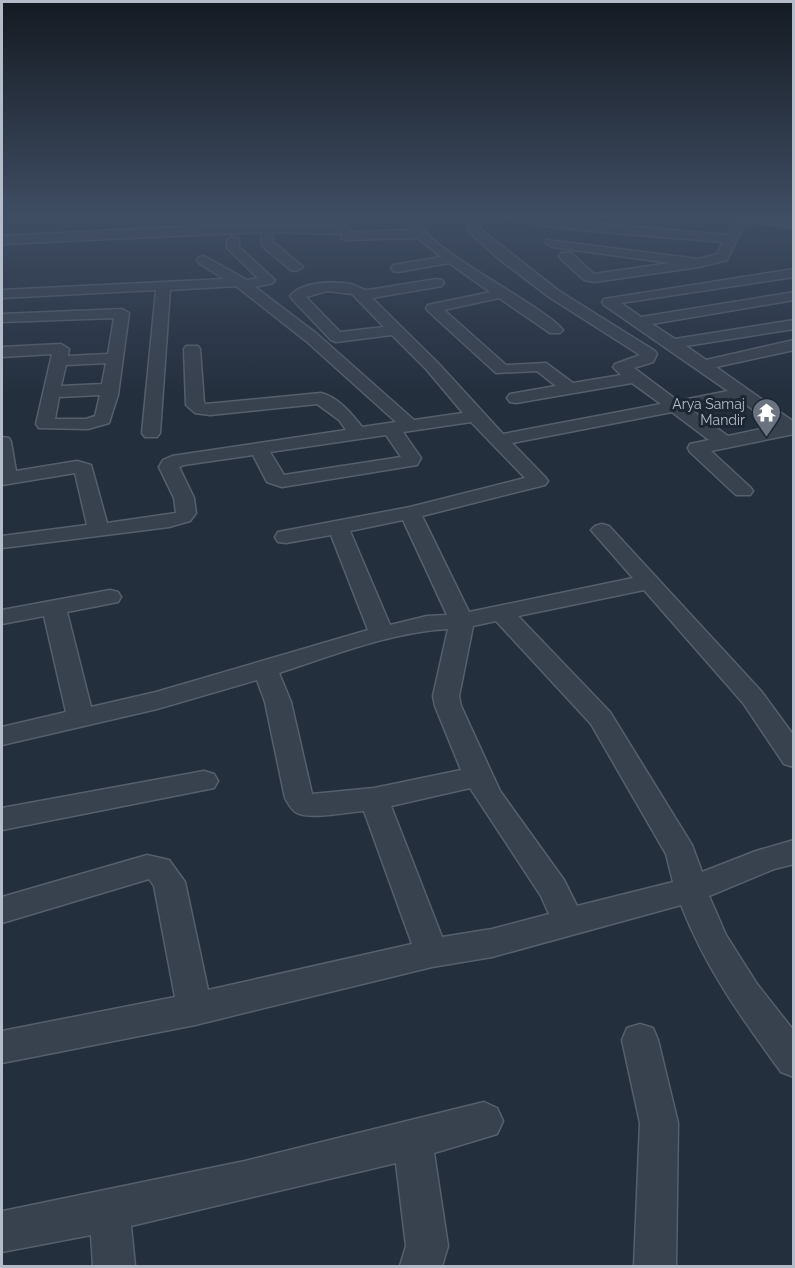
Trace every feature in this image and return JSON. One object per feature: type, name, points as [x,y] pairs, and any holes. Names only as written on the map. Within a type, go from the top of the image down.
[{"type":"street","points":[[229,275],[317,340],[410,426]]},
{"type":"street","points":[[2,294],[243,284],[267,280],[262,275]]},
{"type":"street","points":[[476,275],[555,330]]},
{"type":"street","points":[[529,275],[554,294],[649,354],[647,358],[620,366],[723,441]]},
{"type":"street","points":[[587,275],[594,278],[613,275]]},
{"type":"street","points":[[780,275],[609,301],[618,310],[703,365],[740,394],[792,428]]},
{"type":"street","points":[[361,296],[437,284]]},
{"type":"street","points":[[151,433],[163,286]]},
{"type":"street","points":[[286,537],[410,513],[538,481],[475,416],[432,366],[352,288],[341,286],[303,292],[297,296],[336,337],[393,330]]},
{"type":"street","points":[[504,293],[434,308],[502,370],[540,366],[568,388]]},
{"type":"street","points":[[638,322],[794,296]]},
{"type":"street","points":[[2,320],[122,314],[106,407],[47,411],[66,334],[2,338]]},
{"type":"street","points":[[67,331],[73,315]]},
{"type":"street","points":[[672,344],[794,324]]},
{"type":"street","points":[[99,330],[120,329]]},
{"type":"street","points":[[703,365],[794,345]]},
{"type":"street","points":[[192,349],[195,405],[198,408],[210,410],[321,398],[345,416],[358,434]]},
{"type":"street","points":[[2,352],[57,370],[113,374]]},
{"type":"street","points":[[57,370],[113,374]]},
{"type":"street","points":[[516,398],[635,377]]},
{"type":"street","points":[[499,440],[740,394]]},
{"type":"street","points":[[2,542],[169,521],[183,517],[186,513],[184,498],[169,467],[172,462],[475,416]]},
{"type":"street","points":[[743,491],[697,449],[700,446],[792,428]]},
{"type":"street","points":[[259,449],[274,477],[282,481],[410,461],[412,458],[391,429]]},
{"type":"street","points":[[2,442],[5,478],[77,467],[84,469],[98,529]]},
{"type":"street","points":[[410,513],[462,621],[446,696],[448,706],[489,797],[553,889],[569,922]]},
{"type":"street","points":[[338,526],[382,634]]},
{"type":"street","points":[[602,530],[752,697],[794,757]]},
{"type":"street","points":[[2,736],[157,700],[265,669],[315,651],[427,623],[462,621],[629,585],[652,583]]},
{"type":"street","points":[[2,617],[110,597]]},
{"type":"street","points":[[54,607],[80,717]]},
{"type":"street","points":[[502,613],[601,718],[681,853],[691,890],[712,942],[745,995],[794,1060]]},
{"type":"street","points":[[265,669],[278,702],[299,798],[303,802],[312,806],[374,799],[478,776]]},
{"type":"street","points":[[2,819],[204,781]]},
{"type":"street","points":[[374,799],[432,953]]},
{"type":"street","points":[[2,1047],[195,1008],[432,953],[492,943],[691,890],[768,859],[794,852]]},
{"type":"street","points":[[2,910],[147,867],[158,869],[169,882],[195,1008]]},
{"type":"street","points":[[640,1040],[659,1123],[655,1266]]},
{"type":"street","points":[[3,1232],[109,1211],[413,1141],[484,1122]]},
{"type":"street","points":[[413,1141],[427,1246],[421,1266]]},
{"type":"street","points":[[109,1211],[114,1266]]},
{"type":"place","name":"Arya Samaj Mandir","points":[[766,438]]}]
